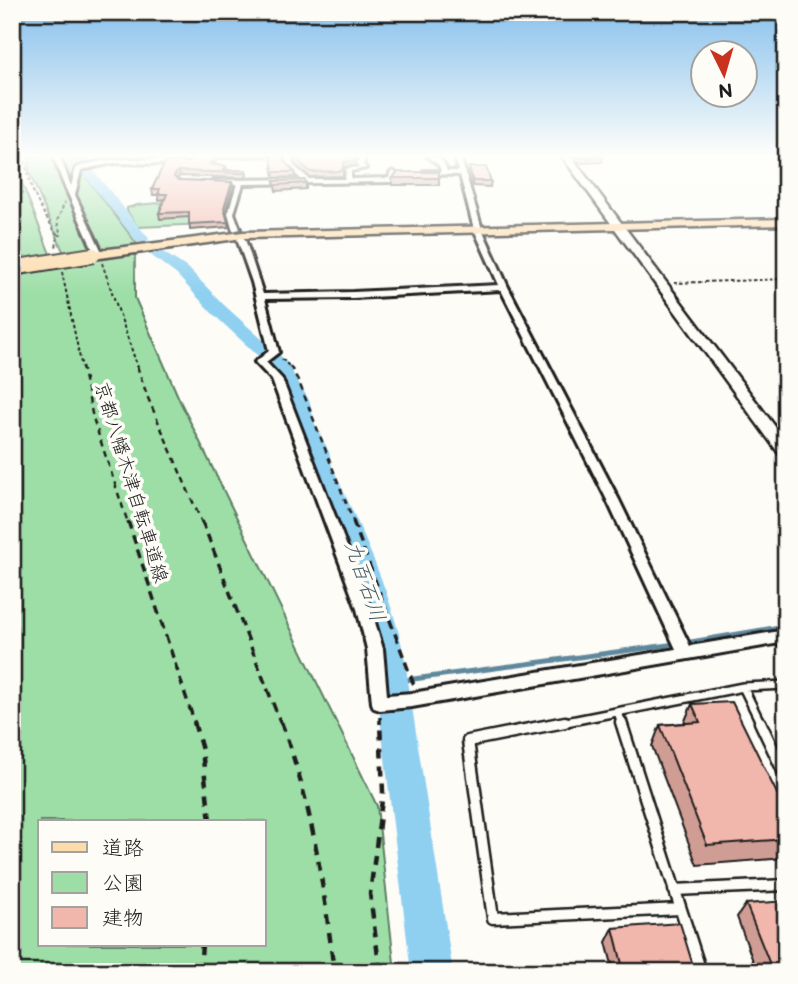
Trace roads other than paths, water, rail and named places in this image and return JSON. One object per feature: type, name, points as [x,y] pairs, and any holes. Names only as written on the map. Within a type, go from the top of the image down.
[{"type":"main road","points":[[12,268],[243,235],[786,222]]},
{"type":"street","points":[[74,201],[96,255]]},
{"type":"street","points":[[235,201],[231,213],[236,229]]},
{"type":"street","points":[[470,201],[478,229],[504,287],[686,652]]},
{"type":"street","points":[[598,201],[786,452]]},
{"type":"street","points":[[240,239],[260,297],[274,352],[260,362],[277,379],[364,609],[375,649],[380,703],[413,691],[786,636]]},
{"type":"street","points":[[260,297],[504,287]]},
{"type":"lane","points":[[680,909],[493,918],[468,741],[743,687],[786,685]]},
{"type":"lane","points":[[743,687],[786,777]]},
{"type":"lane","points":[[618,712],[701,972]]},
{"type":"lane","points":[[674,890],[786,885]]},
{"type":"waterway","name":"九百石川","points":[[111,201],[142,239]]},
{"type":"waterway","name":"九百石川","points":[[157,253],[183,272],[218,309],[278,364],[298,400],[304,424],[318,452],[320,466],[366,571],[384,627],[389,655],[432,972]]},
{"type":"waterway","points":[[391,682],[691,642],[786,626]]}]
